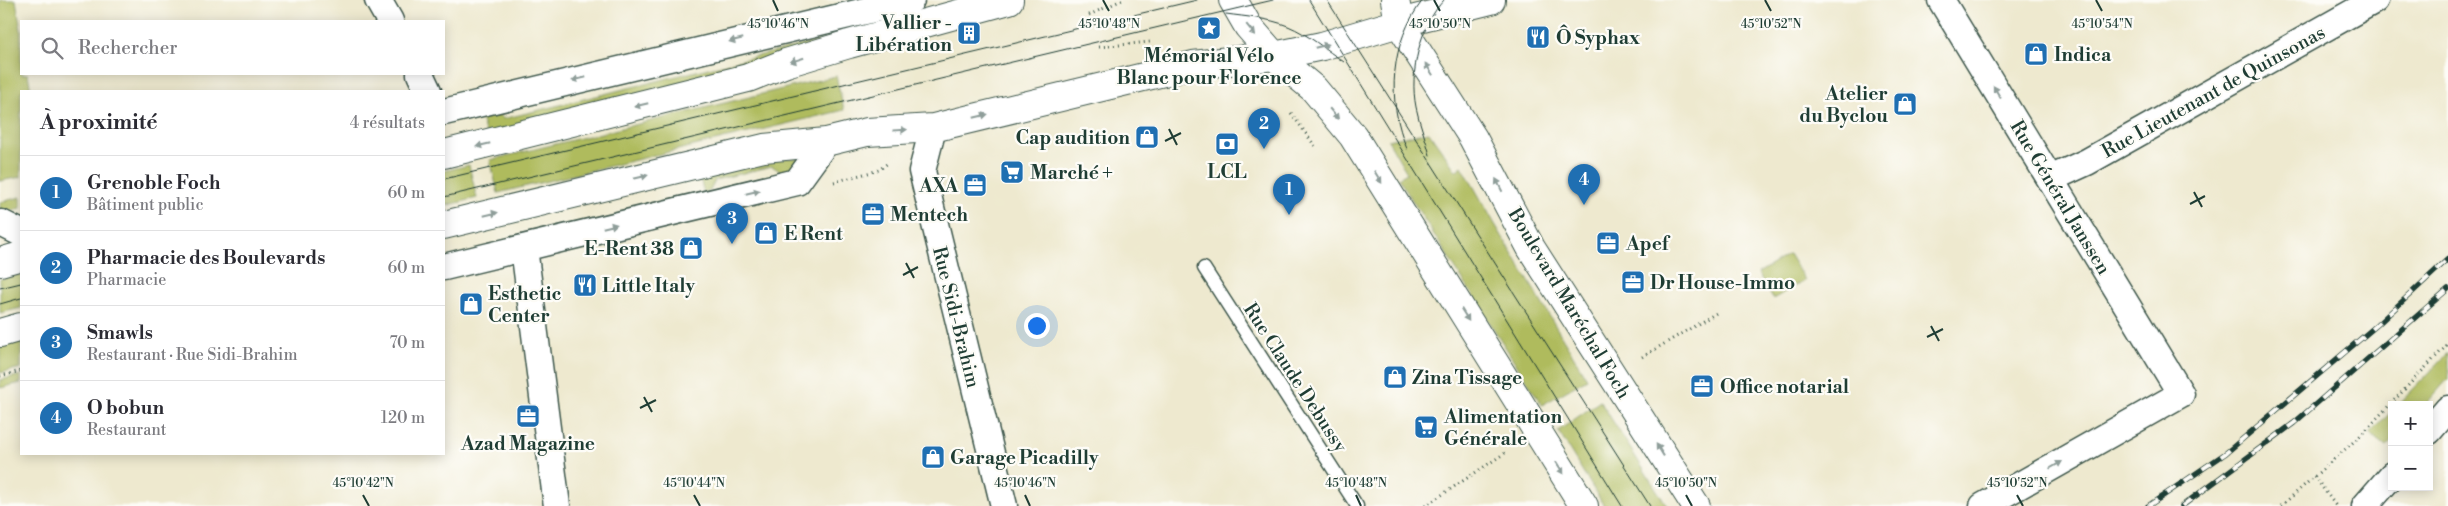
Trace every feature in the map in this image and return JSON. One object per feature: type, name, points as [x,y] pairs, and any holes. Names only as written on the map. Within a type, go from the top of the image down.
[{"type":"main road","points":[[1233,0],[1248,26],[1274,56],[1314,89],[1352,136],[1584,506]]},
{"type":"main road","points":[[445,225],[764,148],[826,142],[867,132],[933,128],[1185,67],[1274,56],[1367,34],[1397,12],[1491,0]]},
{"type":"main road","points":[[445,154],[748,78],[786,63],[996,3]]},
{"type":"main road","name":"Boulevard Maréchal Foch","points":[[1397,12],[1473,138],[1531,248],[1696,506]]},
{"type":"main road","points":[[0,262],[20,256]]},
{"type":"main road","points":[[0,333],[20,327]]},
{"type":"street","points":[[378,0],[389,20]]},
{"type":"street","points":[[445,112],[911,0]]},
{"type":"street","points":[[954,0],[996,3]]},
{"type":"street","name":"Rue Général Janssen","points":[[1941,0],[2181,394],[1983,506]]},
{"type":"street","name":"Rue Lieutenant de Quinsonas","points":[[2050,179],[2087,162],[2375,0]]},
{"type":"street","points":[[420,75],[428,90]]},
{"type":"street","name":"Rue Sidi-Brahim","points":[[933,128],[922,171],[1004,506]]},
{"type":"street","points":[[445,267],[797,182],[826,142]]},
{"type":"street","points":[[524,248],[557,506]]},
{"type":"street","points":[[2433,426],[2448,409]]},
{"type":"street","points":[[2364,506],[2388,479]]},
{"type":"lane","name":"Rue Claude Debussy","points":[[1204,268],[1357,506]]},
{"type":"path","points":[[1090,15],[1122,0]]},
{"type":"path","points":[[1099,47],[1153,42]]},
{"type":"path","points":[[797,182],[824,185],[879,170],[894,158]]},
{"type":"path","points":[[1642,357],[1718,312]]},
{"type":"path","points":[[2281,506],[2359,437],[2448,344]]},
{"type":"path","points":[[0,376],[20,371]]},
{"type":"path","points":[[1427,505],[1508,451]]},
{"type":"path","points":[[2314,476],[2333,501]]},
{"type":"green space","points":[[0,0],[16,0],[20,24],[20,75],[28,75],[31,90],[20,90],[20,177],[0,181]]},
{"type":"green space","points":[[822,40],[733,74],[486,134],[480,115],[498,111],[503,119]]},
{"type":"green space","points":[[836,76],[844,110],[498,193],[490,160]]},
{"type":"green space","points":[[1429,132],[1456,171],[1462,166],[1587,379],[1542,405],[1398,178],[1407,173],[1388,140]]},
{"type":"green space","points":[[753,158],[804,158],[796,168],[783,173],[772,166],[715,180],[710,191],[704,193],[698,172]]},
{"type":"green space","points":[[469,165],[477,198],[445,206],[445,171]]},
{"type":"green space","points":[[20,197],[20,208],[0,214],[0,202]]},
{"type":"green space","points":[[1789,254],[1805,280],[1773,299],[1758,273]]},
{"type":"green space","points":[[20,274],[20,308],[0,313],[0,279]]},
{"type":"green space","points":[[20,335],[20,368],[0,373],[0,340]]},
{"type":"green space","points":[[2448,353],[2448,379],[2429,401],[2402,401]]},
{"type":"green space","points":[[20,375],[20,383],[0,388],[0,380]]},
{"type":"green space","points":[[1600,401],[1667,506],[1604,506],[1558,431]]},
{"type":"green space","points":[[2388,415],[2388,445],[2386,447],[2370,434]]},
{"type":"tram line","points":[[445,179],[1197,0]]},
{"type":"tram line","points":[[445,197],[1273,0]]},
{"type":"tram line","points":[[1309,0],[1622,506]]},
{"type":"tram line","points":[[1327,0],[1650,506]]},
{"type":"tram line","points":[[1407,149],[1396,111],[1395,72],[1404,34],[1423,0]]},
{"type":"tram line","points":[[1430,155],[1416,107],[1414,94],[1415,65],[1418,50],[1429,22],[1444,0]]},
{"type":"tram line","points":[[1226,14],[1265,19],[1288,26],[1310,38],[1344,62]]},
{"type":"tram line","points":[[0,288],[20,283]]},
{"type":"tram line","points":[[0,304],[20,298]]},
{"type":"railway","points":[[2148,506],[2226,453],[2377,325],[2448,259]]},
{"type":"railway","points":[[2182,506],[2294,423],[2448,289]]},
{"type":"place","name":"Mémorial Vélo Blanc pour Florence","points":[[1209,28]]},
{"type":"place","name":"Vallier - Libération","points":[[969,33]]},
{"type":"place","name":"Ô Syphax","points":[[1538,37]]},
{"type":"place","name":"Indica","points":[[2036,54]]},
{"type":"place","name":"Atelier du Byclou","points":[[1905,104]]},
{"type":"place","name":"Cap audition","points":[[1147,137]]},
{"type":"place","name":"LCL","points":[[1227,144]]},
{"type":"place","name":"Pharmacie des Boulevards","points":[[1264,149]]},
{"type":"place","name":"Marché +","points":[[1012,172]]},
{"type":"place","name":"AXA","points":[[975,185]]},
{"type":"place","name":"O bobun","points":[[1584,205]]},
{"type":"place","name":"Mentech","points":[[873,214]]},
{"type":"place","name":"Grenoble Foch","points":[[1289,215]]},
{"type":"place","name":"E Rent","points":[[766,233]]},
{"type":"place","name":"Apef","points":[[1608,243]]},
{"type":"place","name":"Smawls","points":[[732,244]]},
{"type":"place","name":"E-Rent 38","points":[[691,248]]},
{"type":"place","name":"Dr House-Immo","points":[[1633,282]]},
{"type":"place","name":"Little Italy","points":[[585,285]]},
{"type":"place","name":"Esthetic Center","points":[[471,304]]},
{"type":"place","name":"Zina Tissage","points":[[1395,377]]},
{"type":"place","name":"Office notarial","points":[[1702,386]]},
{"type":"place","name":"Azad Magazine","points":[[528,416]]},
{"type":"place","name":"Alimentation Générale","points":[[1426,427]]},
{"type":"place","name":"Garage Picadilly","points":[[933,457]]}]
